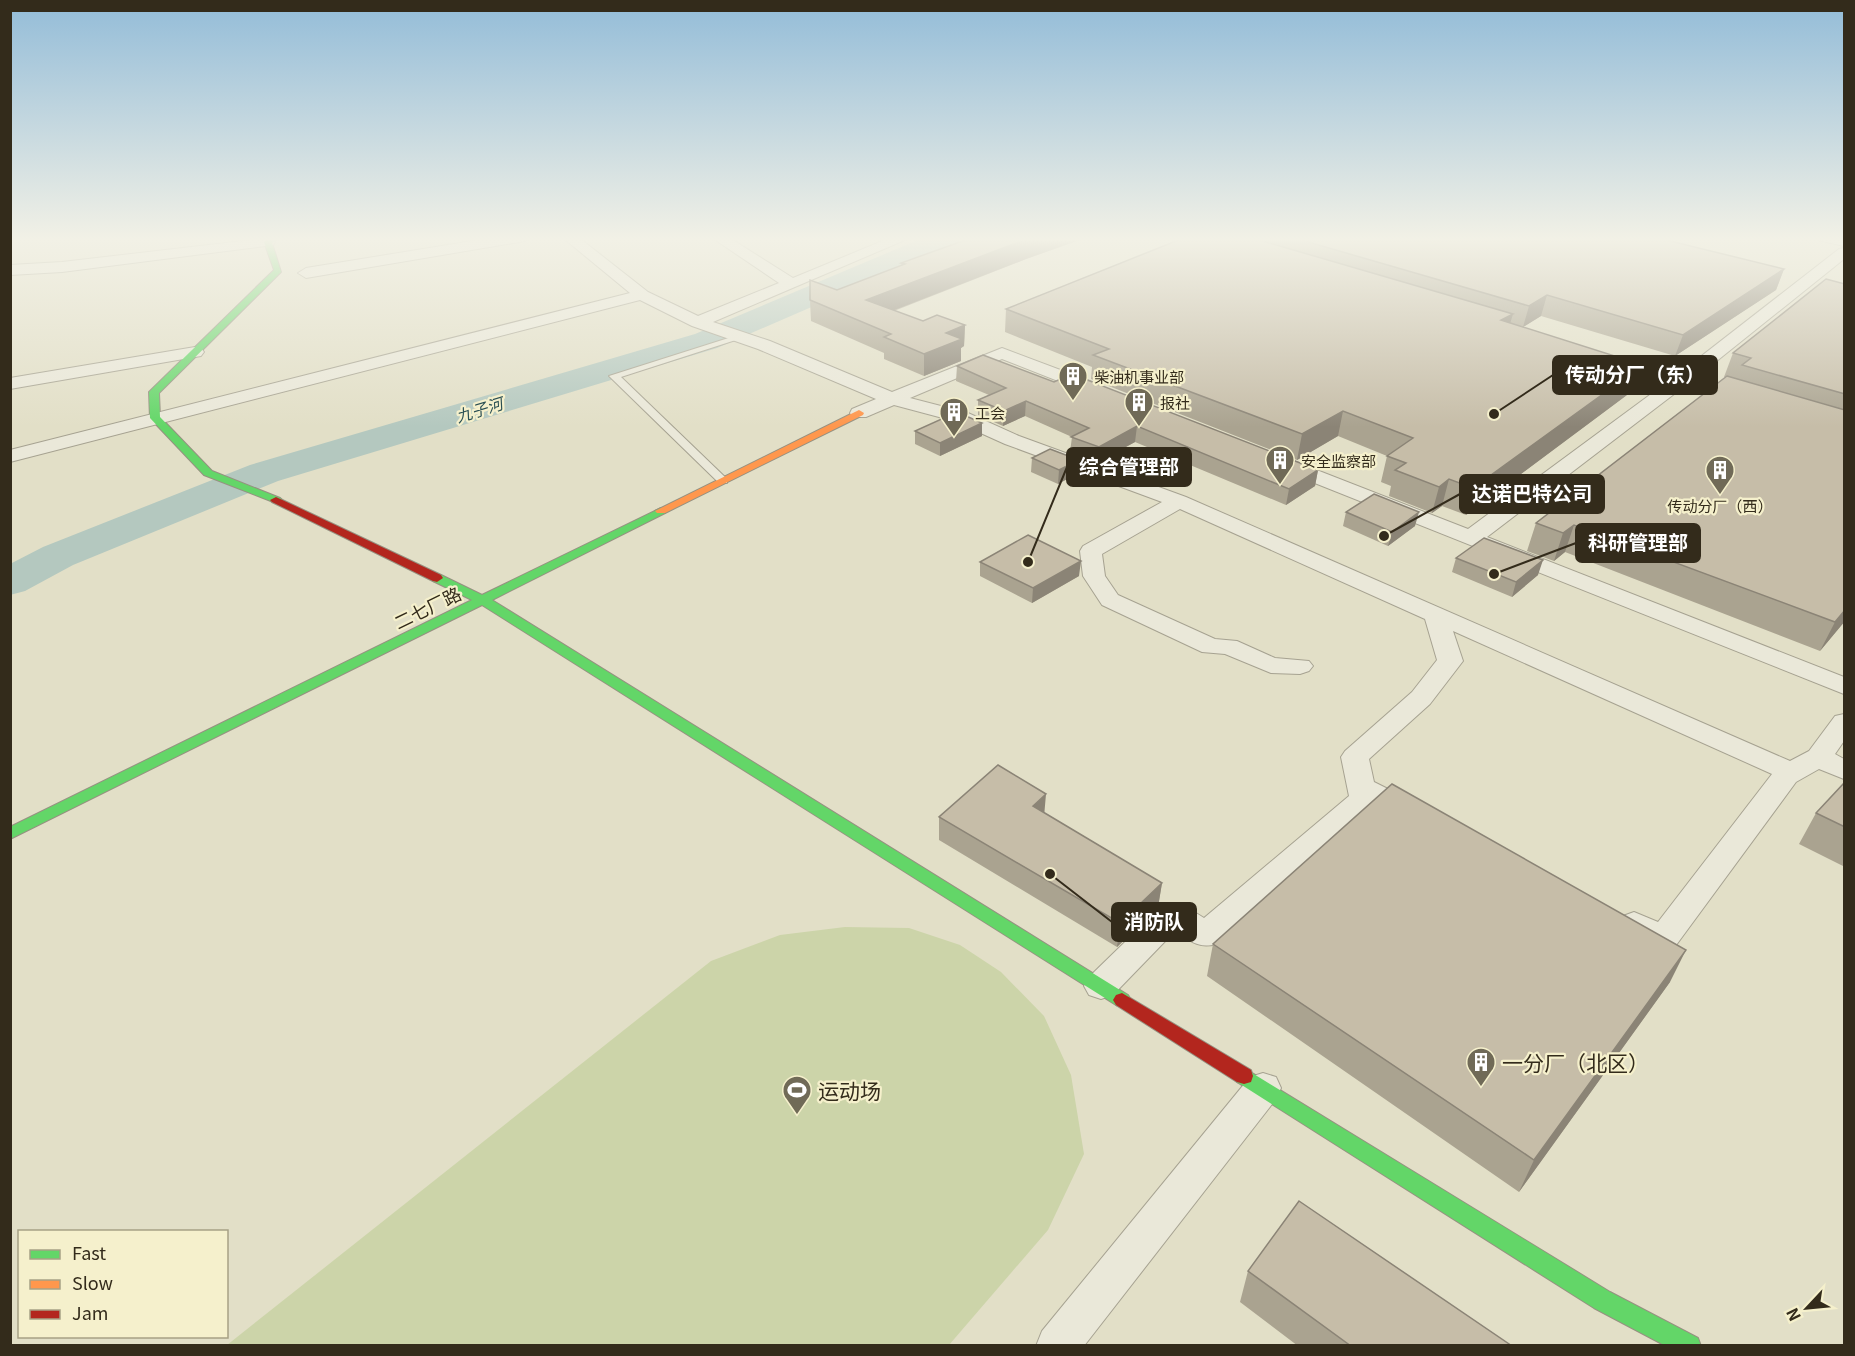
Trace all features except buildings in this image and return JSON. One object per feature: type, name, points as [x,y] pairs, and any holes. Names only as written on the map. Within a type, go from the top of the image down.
[{"type":"street","points":[[247,300],[154,392],[155,418],[208,473],[225,481],[256,490],[483,600],[1602,1300],[1690,1346]]},
{"type":"street","points":[[10,456],[621,300]]},
{"type":"street","points":[[653,300],[705,325],[741,336],[892,399],[961,417],[1012,440],[1179,501],[1436,617],[1791,772]]},
{"type":"street","points":[[705,325],[756,300]]},
{"type":"street","points":[[1472,537],[1783,300]]},
{"type":"street","points":[[10,384],[195,352]]},
{"type":"street","points":[[860,413],[1002,353],[1111,396]]},
{"type":"street","points":[[1591,355],[1757,404]]},
{"type":"street","name":"二七厂路","points":[[10,834],[860,413]]},
{"type":"street","points":[[1264,456],[1845,686]]},
{"type":"street","points":[[1179,501],[1091,551],[1094,576],[1110,600],[1210,647],[1228,646],[1271,665],[1300,666]]},
{"type":"street","points":[[1101,986],[1173,915],[1205,935],[1364,799],[1355,757],[1421,698],[1450,661],[1436,617]]},
{"type":"street","points":[[1611,913],[1663,939],[1786,775],[1819,757],[1845,722]]},
{"type":"street","points":[[1819,757],[1845,770]]},
{"type":"street","points":[[1362,787],[1435,824]]},
{"type":"street","points":[[1057,1346],[1263,1088]]},
{"type":"lane","points":[[723,481],[614,376],[741,336]]},
{"type":"green space","name":"运动场","points":[[845,927],[909,928],[960,945],[1001,972],[1044,1016],[1071,1075],[1084,1154],[1048,1230],[949,1345],[227,1345],[711,961],[780,935]]},
{"type":"waterway","name":"九子河","points":[[10,582],[58,556],[264,473],[706,341],[801,300]]},
{"type":"traffic: fast","points":[[247,300],[154,392],[155,418],[208,473],[276,500]]},
{"type":"traffic: fast","points":[[10,834],[661,511]]},
{"type":"traffic: fast","points":[[437,578],[483,600],[1122,1000]]},
{"type":"traffic: fast","points":[[1244,1076],[1602,1300],[1690,1346]]},
{"type":"traffic: slow","points":[[661,511],[859,413]]},
{"type":"traffic: jam","points":[[276,500],[437,578]]},
{"type":"traffic: jam","points":[[1122,1000],[1244,1076]]},
{"type":"place","name":"柴油机事业部","points":[[1073,402]]},
{"type":"place","name":"传动分厂（东）","points":[[1494,414]]},
{"type":"place","name":"报社","points":[[1139,428]]},
{"type":"place","name":"工会","points":[[954,438]]},
{"type":"place","name":"安全监察部","points":[[1280,486]]},
{"type":"place","name":"传动分厂（西）","points":[[1720,496]]},
{"type":"place","name":"达诺巴特公司","points":[[1384,536]]},
{"type":"place","name":"综合管理部","points":[[1028,562]]},
{"type":"place","name":"科研管理部","points":[[1494,574]]},
{"type":"place","name":"消防队","points":[[1050,874]]},
{"type":"place","name":"一分厂（北区）","points":[[1481,1088]]},
{"type":"place","name":"运动场","points":[[797,1116]]}]
